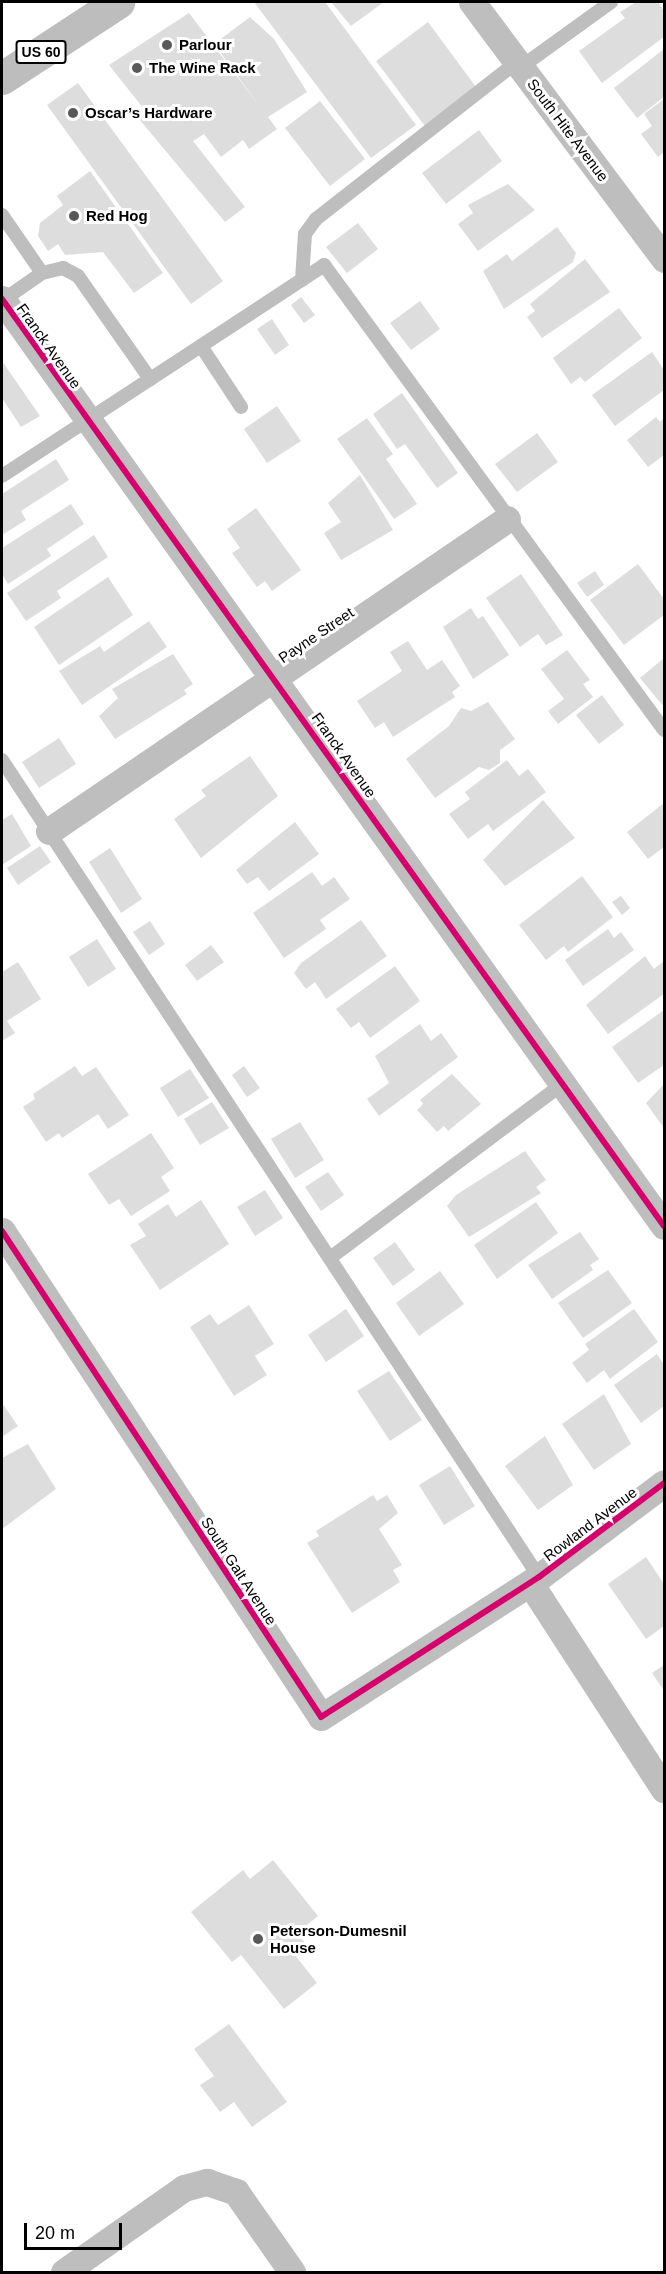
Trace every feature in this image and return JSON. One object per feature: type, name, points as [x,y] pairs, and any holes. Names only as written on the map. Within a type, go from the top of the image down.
[{"type":"main road","name":"US 60","points":[[2,78],[118,2]]},
{"type":"street","name":"South Hite Avenue","points":[[472,2],[664,258]]},
{"type":"street","name":"Franck Avenue","points":[[2,300],[664,1226]]},
{"type":"street","name":"Payne Street","points":[[49,831],[507,519]]},
{"type":"street","name":"South Galt Avenue","points":[[2,1231],[321,1717],[534,1580]]},
{"type":"street","name":"Rowland Avenue","points":[[534,1580],[664,1483]]},
{"type":"street","points":[[534,1580],[664,1789]]},
{"type":"street","points":[[64,2272],[184,2188],[207,2182],[236,2192],[292,2272]]},
{"type":"lane","points":[[302,280],[305,234],[316,219],[519,65],[611,2]]},
{"type":"lane","points":[[2,215],[42,273]]},
{"type":"lane","points":[[2,476],[324,265],[507,519],[664,730]]},
{"type":"lane","points":[[2,300],[42,273],[63,268],[78,276],[150,379]]},
{"type":"lane","points":[[201,346],[241,406]]},
{"type":"lane","points":[[2,760],[330,1258],[534,1580]]},
{"type":"lane","points":[[330,1258],[563,1084]]},
{"type":"building","points":[[254,2],[325,2],[416,125],[371,158]]},
{"type":"building","points":[[331,2],[384,2],[351,26]]},
{"type":"building","points":[[636,2],[658,2],[664,11],[664,37],[602,83],[579,51],[625,18],[620,12]]},
{"type":"building","points":[[189,13],[261,108],[214,44],[250,17],[274,39],[307,92],[268,117],[277,129],[249,149],[243,140],[221,157],[204,134],[193,141],[245,207],[225,222],[139,119],[147,113],[109,65]]},
{"type":"building","points":[[428,22],[476,87],[425,126],[376,61]]},
{"type":"building","points":[[664,49],[664,97],[637,118],[614,88]]},
{"type":"building","points":[[78,83],[223,281],[191,304],[47,105]]},
{"type":"building","points":[[664,99],[664,152],[658,157],[641,134],[652,126],[644,114]]},
{"type":"building","points":[[320,101],[365,159],[330,186],[285,128]]},
{"type":"building","points":[[479,130],[502,161],[446,204],[422,173]]},
{"type":"building","points":[[90,171],[163,273],[134,293],[103,252],[65,255],[58,244],[48,251],[38,236],[40,223],[63,205],[57,196]]},
{"type":"building","points":[[508,184],[535,210],[478,251],[458,224],[473,213],[468,205]]},
{"type":"building","points":[[358,223],[378,249],[347,273],[326,247]]},
{"type":"building","points":[[557,227],[576,253],[573,262],[504,309],[483,271],[507,254],[512,261]]},
{"type":"building","points":[[585,259],[610,292],[542,338],[527,317],[535,311],[530,304]]},
{"type":"building","points":[[301,297],[315,315],[304,323],[291,305]]},
{"type":"building","points":[[420,301],[440,329],[411,350],[390,323]]},
{"type":"building","points":[[619,308],[642,338],[585,382],[580,377],[571,384],[553,358]]},
{"type":"building","points":[[272,319],[289,345],[275,355],[257,329]]},
{"type":"building","points":[[652,352],[664,370],[664,390],[615,426],[592,395]]},
{"type":"building","points":[[2,361],[40,416],[21,427],[2,398]]},
{"type":"building","points":[[402,393],[458,473],[437,488],[405,444],[397,449],[373,414]]},
{"type":"building","points":[[277,406],[301,441],[267,463],[244,429]]},
{"type":"building","points":[[656,417],[660,422],[664,418],[664,455],[648,467],[627,440]]},
{"type":"building","points":[[367,418],[393,454],[386,459],[417,504],[394,519],[337,439]]},
{"type":"building","points":[[537,433],[558,462],[517,492],[495,464]]},
{"type":"building","points":[[56,459],[69,480],[21,511],[26,520],[2,535],[2,494]]},
{"type":"building","points":[[360,475],[393,530],[341,560],[324,533],[341,522],[328,503]]},
{"type":"building","points":[[71,504],[84,524],[47,549],[51,556],[8,584],[2,574],[2,548]]},
{"type":"building","points":[[256,508],[301,570],[272,591],[265,581],[257,587],[232,553],[240,548],[227,529]]},
{"type":"building","points":[[94,535],[108,557],[57,591],[61,598],[26,621],[7,593]]},
{"type":"building","points":[[638,564],[664,599],[664,615],[624,645],[590,600]]},
{"type":"building","points":[[595,571],[604,585],[587,597],[577,583]]},
{"type":"building","points":[[521,574],[563,635],[546,645],[538,634],[520,647],[486,598]]},
{"type":"building","points":[[108,577],[133,615],[59,665],[34,627]]},
{"type":"building","points":[[471,608],[478,619],[483,616],[509,655],[473,679],[443,627]]},
{"type":"building","points":[[149,621],[167,647],[82,705],[59,671],[100,646],[104,652]]},
{"type":"building","points":[[408,641],[427,670],[442,660],[460,686],[452,692],[455,697],[393,737],[384,722],[375,728],[357,701],[402,671],[390,652]]},
{"type":"building","points":[[567,650],[590,680],[583,684],[593,697],[558,724],[548,711],[564,699],[541,669]]},
{"type":"building","points":[[173,654],[193,684],[184,690],[187,694],[115,739],[99,716],[118,698],[112,689]]},
{"type":"building","points":[[664,658],[664,707],[640,678]]},
{"type":"building","points":[[602,695],[624,725],[599,744],[576,715]]},
{"type":"building","points":[[488,702],[515,739],[500,750],[500,763],[489,770],[479,767],[435,798],[406,759],[449,726],[461,708],[471,711]]},
{"type":"building","points":[[59,738],[76,764],[39,788],[22,762]]},
{"type":"building","points":[[250,756],[278,796],[201,858],[174,819],[206,796],[201,790]]},
{"type":"building","points":[[507,760],[519,776],[528,769],[546,792],[493,831],[488,824],[468,839],[449,814],[470,799],[465,792]]},
{"type":"building","points":[[543,800],[575,838],[505,886],[483,860]]},
{"type":"building","points":[[664,803],[664,847],[648,859],[627,832]]},
{"type":"building","points":[[12,814],[31,846],[2,865],[2,820]]},
{"type":"building","points":[[295,822],[319,854],[269,891],[258,877],[247,884],[236,870]]},
{"type":"building","points":[[40,846],[51,862],[18,885],[7,868]]},
{"type":"building","points":[[110,848],[142,899],[121,913],[89,862]]},
{"type":"building","points":[[312,872],[322,886],[334,877],[350,899],[320,920],[326,929],[284,958],[253,913]]},
{"type":"building","points":[[582,876],[613,917],[568,952],[564,946],[546,960],[519,925]]},
{"type":"building","points":[[621,896],[630,908],[622,915],[612,902]]},
{"type":"building","points":[[361,920],[387,956],[326,999],[315,982],[306,989],[294,973],[301,963]]},
{"type":"building","points":[[150,921],[165,944],[149,955],[133,932]]},
{"type":"building","points":[[608,929],[614,938],[621,932],[634,950],[583,986],[565,960]]},
{"type":"building","points":[[97,939],[116,969],[88,987],[69,957]]},
{"type":"building","points":[[211,945],[224,962],[197,981],[185,965]]},
{"type":"building","points":[[645,956],[654,969],[664,961],[664,994],[608,1034],[586,1005]]},
{"type":"building","points":[[18,962],[41,999],[7,1021],[15,1033],[2,1041],[2,972]]},
{"type":"building","points":[[395,966],[420,1001],[370,1038],[359,1022],[351,1028],[336,1009]]},
{"type":"building","points":[[664,1010],[664,1065],[638,1083],[612,1047]]},
{"type":"building","points":[[420,1024],[431,1041],[441,1033],[458,1057],[379,1116],[367,1099],[389,1083],[375,1056]]},
{"type":"building","points":[[75,1066],[82,1076],[96,1067],[129,1115],[108,1129],[98,1114],[62,1138],[59,1133],[46,1142],[23,1107],[35,1099],[33,1094]]},
{"type":"building","points":[[244,1066],[260,1088],[247,1097],[232,1075]]},
{"type":"building","points":[[190,1069],[209,1098],[178,1117],[160,1088]]},
{"type":"building","points":[[452,1074],[481,1104],[448,1131],[444,1126],[437,1132],[417,1110],[423,1104],[420,1100]]},
{"type":"building","points":[[664,1084],[664,1128],[646,1103]]},
{"type":"building","points":[[212,1102],[229,1128],[200,1145],[184,1119]]},
{"type":"building","points":[[300,1122],[324,1160],[295,1178],[271,1139]]},
{"type":"building","points":[[151,1133],[174,1168],[161,1177],[170,1191],[131,1216],[119,1199],[109,1205],[88,1174]]},
{"type":"building","points":[[525,1151],[546,1180],[536,1187],[541,1193],[469,1237],[447,1206],[456,1195]]},
{"type":"building","points":[[328,1172],[344,1195],[321,1211],[305,1187]]},
{"type":"building","points":[[265,1190],[283,1218],[255,1236],[237,1207]]},
{"type":"building","points":[[201,1200],[229,1244],[160,1290],[130,1245],[146,1236],[138,1224],[168,1204],[176,1217]]},
{"type":"building","points":[[536,1202],[558,1233],[497,1279],[474,1245]]},
{"type":"building","points":[[580,1232],[599,1259],[590,1265],[593,1270],[552,1299],[528,1265]]},
{"type":"building","points":[[395,1242],[415,1270],[393,1286],[373,1258]]},
{"type":"building","points":[[608,1270],[632,1303],[583,1338],[558,1303]]},
{"type":"building","points":[[440,1271],[464,1304],[419,1336],[396,1303]]},
{"type":"building","points":[[249,1305],[274,1344],[255,1356],[267,1375],[234,1396],[190,1327],[210,1314],[218,1325]]},
{"type":"building","points":[[346,1309],[364,1336],[326,1362],[308,1335]]},
{"type":"building","points":[[634,1309],[658,1342],[610,1379],[604,1370],[587,1383],[572,1363],[589,1350],[585,1344]]},
{"type":"building","points":[[657,1354],[664,1365],[664,1406],[641,1423],[614,1385]]},
{"type":"building","points":[[389,1371],[422,1420],[390,1441],[357,1391]]},
{"type":"building","points":[[604,1394],[631,1444],[594,1470],[562,1424]]},
{"type":"building","points":[[2,1403],[18,1426],[2,1437]]},
{"type":"building","points":[[545,1436],[573,1485],[538,1510],[505,1466]]},
{"type":"building","points":[[28,1444],[56,1489],[2,1529],[2,1458]]},
{"type":"building","points":[[450,1466],[475,1506],[444,1525],[419,1485]]},
{"type":"building","points":[[373,1495],[377,1501],[387,1495],[398,1513],[379,1529],[402,1565],[393,1570],[400,1582],[352,1613],[307,1543],[319,1536],[316,1531]]},
{"type":"building","points":[[646,1557],[664,1584],[664,1626],[646,1639],[608,1584]]},
{"type":"building","points":[[664,1665],[664,1691],[652,1673]]},
{"type":"building","name":"Peterson-Dumesnil House","points":[[273,1860],[318,1916],[297,1933],[307,1945],[295,1955],[317,1983],[284,2009],[241,1955],[232,1962],[191,1912],[243,1870],[250,1879]]},
{"type":"building","points":[[229,2024],[287,2102],[252,2127],[234,2102],[220,2112],[200,2085],[214,2076],[194,2049]]},
{"type":"cycle path","points":[[2,299],[664,1226]]},
{"type":"cycle path","points":[[2,1231],[321,1717],[539,1577],[664,1483]]},
{"type":"place","name":"Parlour","points":[[167,45]]},
{"type":"place","name":"The Wine Rack","points":[[137,68]]},
{"type":"place","name":"Oscar’s Hardware","points":[[73,113]]},
{"type":"place","name":"Red Hog","points":[[74,216]]},
{"type":"place","name":"Peterson-Dumesnil House","points":[[258,1939]]}]
